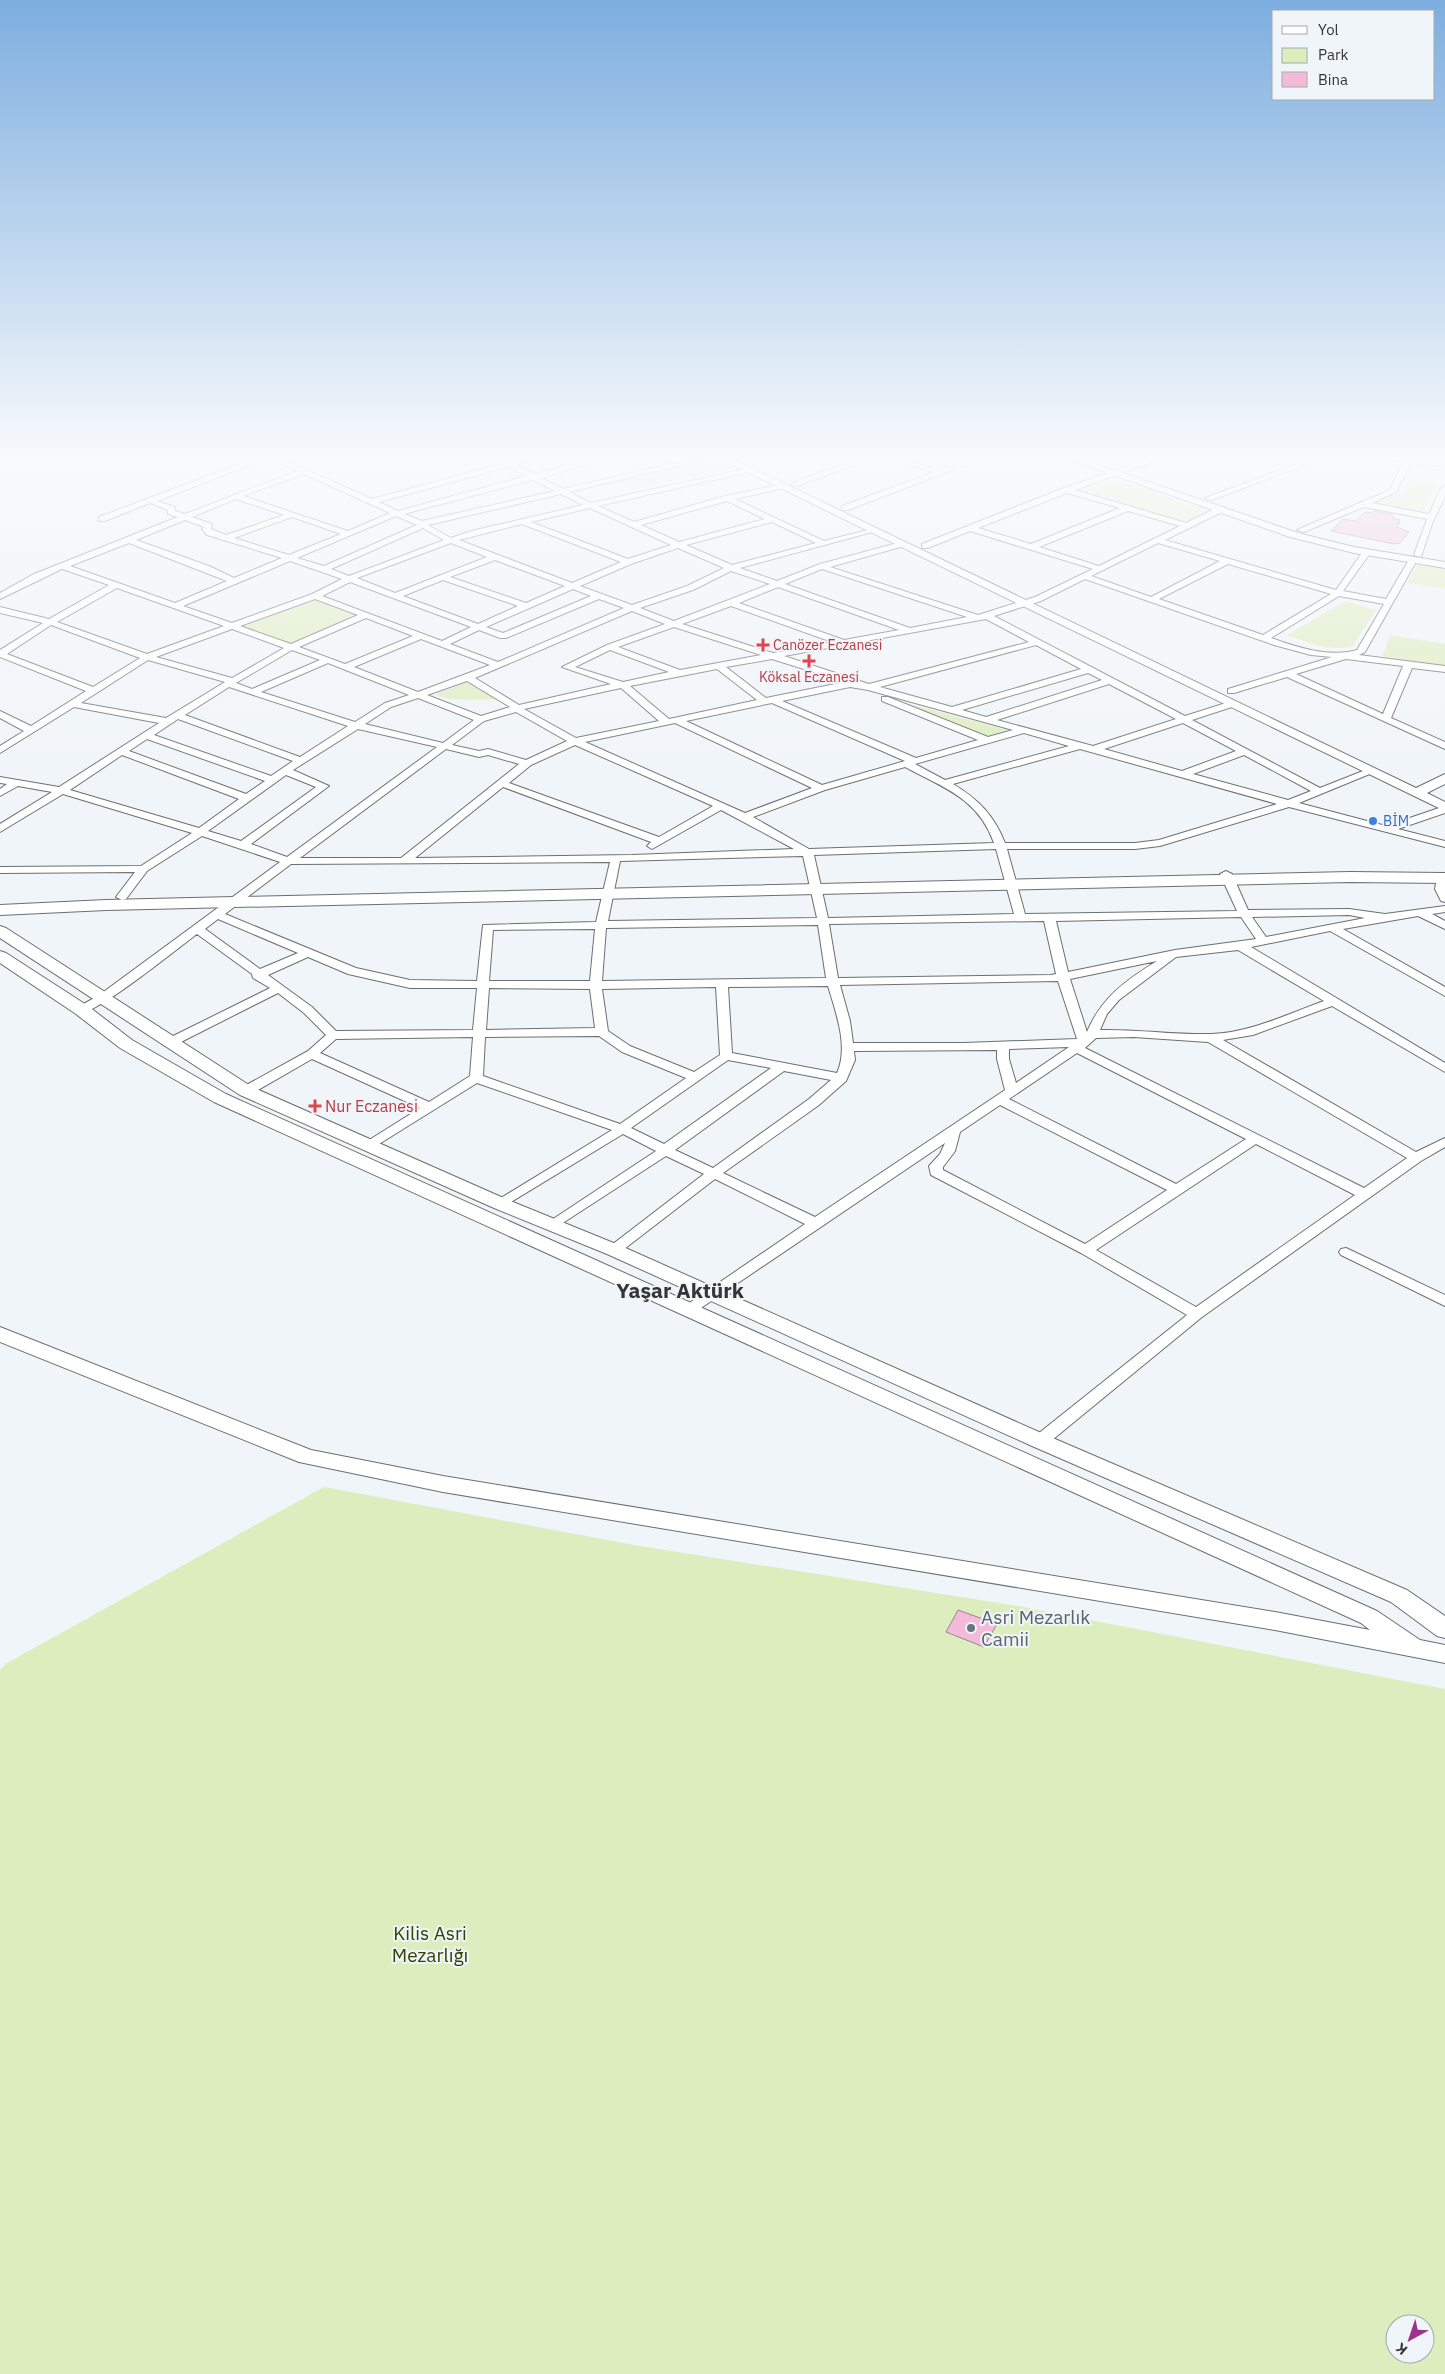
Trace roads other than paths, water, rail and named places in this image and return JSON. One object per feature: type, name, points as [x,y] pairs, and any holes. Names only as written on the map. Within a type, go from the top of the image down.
[{"type":"street","points":[[0,596],[60,567]]},
{"type":"street","points":[[64,567],[345,666],[481,719]]},
{"type":"street","points":[[203,567],[234,582]]},
{"type":"street","points":[[175,606],[266,567]]},
{"type":"street","points":[[318,567],[503,636],[599,596]]},
{"type":"street","points":[[324,569],[329,567]]},
{"type":"street","points":[[0,750],[147,657],[229,625],[315,596],[348,579],[380,567]]},
{"type":"street","points":[[395,596],[469,567]]},
{"type":"street","points":[[521,567],[674,624],[869,687],[954,709],[1288,804],[1445,844]]},
{"type":"street","points":[[443,644],[617,567]]},
{"type":"street","points":[[728,567],[910,631]]},
{"type":"street","points":[[122,897],[143,869],[199,833],[285,771],[388,705],[468,678],[632,608],[690,588],[736,567]]},
{"type":"street","points":[[821,567],[780,585],[610,647],[567,667],[623,685],[671,721],[821,788]]},
{"type":"street","points":[[826,567],[982,616],[1038,642],[1182,720],[1320,791]]},
{"type":"street","points":[[948,567],[1416,793],[1443,801]]},
{"type":"street","points":[[969,567],[1388,765]]},
{"type":"street","points":[[1095,567],[1102,569]]},
{"type":"street","points":[[82,1010],[102,999],[218,915],[481,719],[518,708],[679,673],[982,616],[1038,599],[1106,567]]},
{"type":"street","points":[[1151,600],[1216,567]]},
{"type":"street","points":[[1247,567],[1338,593],[1389,602]]},
{"type":"street","points":[[1264,638],[1338,593],[1357,567]]},
{"type":"street","points":[[1230,691],[1360,652],[1410,567]]},
{"type":"street","points":[[442,577],[526,606]]},
{"type":"street","points":[[1086,577],[1264,638],[1311,652],[1350,655],[1445,669]]},
{"type":"street","points":[[0,654],[50,622],[116,585]]},
{"type":"street","points":[[315,596],[498,665]]},
{"type":"street","points":[[731,603],[844,643]]},
{"type":"street","points":[[0,610],[33,616],[147,657],[230,682],[252,692],[355,725],[479,754],[488,752],[527,763]]},
{"type":"street","points":[[0,829],[63,791],[166,721],[230,682],[292,647],[366,615]]},
{"type":"street","points":[[345,666],[421,636]]},
{"type":"street","points":[[404,861],[527,763],[575,741],[850,684],[869,687],[1038,642]]},
{"type":"street","points":[[610,647],[679,673]]},
{"type":"street","points":[[0,654],[94,691]]},
{"type":"street","points":[[252,692],[328,660]]},
{"type":"street","points":[[1386,719],[1409,664]]},
{"type":"street","points":[[718,666],[767,700],[910,763],[982,810],[988,818],[1000,846],[1020,916]]},
{"type":"street","points":[[954,709],[1088,670]]},
{"type":"street","points":[[1286,673],[1445,746]]},
{"type":"street","points":[[468,678],[518,708],[524,714],[575,741],[745,817],[808,853],[823,922],[833,982],[844,1021],[849,1060],[841,1078],[814,1102],[713,1174],[614,1250]]},
{"type":"street","points":[[988,720],[1109,681]]},
{"type":"street","points":[[850,684],[989,741]]},
{"type":"street","points":[[72,704],[166,721]]},
{"type":"street","points":[[1095,749],[1232,704]]},
{"type":"street","points":[[0,714],[30,730]]},
{"type":"street","points":[[176,715],[302,761]]},
{"type":"street","points":[[745,817],[821,788],[1025,730]]},
{"type":"street","points":[[145,735],[272,780]]},
{"type":"street","points":[[943,784],[1080,746]]},
{"type":"street","points":[[122,752],[246,798]]},
{"type":"street","points":[[1184,774],[1244,752]]},
{"type":"street","points":[[244,844],[324,786],[285,771]]},
{"type":"street","points":[[0,780],[63,791],[199,833],[244,844],[288,861],[404,861],[632,858],[1000,846],[1135,846],[1160,843],[1288,804],[1372,771]]},
{"type":"street","points":[[1414,777],[1431,786],[1443,801]]},
{"type":"street","points":[[1416,793],[1445,778]]},
{"type":"street","points":[[0,793],[16,783]]},
{"type":"street","points":[[500,783],[659,841]]},
{"type":"street","points":[[1388,830],[1443,801]]},
{"type":"street","points":[[632,858],[721,806]]},
{"type":"street","points":[[602,1032],[596,984],[601,925],[616,857]]},
{"type":"street","points":[[0,870],[143,869]]},
{"type":"street","points":[[0,900],[246,894],[610,890],[1228,877],[1444,875],[1441,889],[1445,899]]},
{"type":"street","points":[[1228,877],[1244,914],[1262,940]]},
{"type":"street","points":[[0,910],[106,905],[232,903],[610,890]]},
{"type":"street","points":[[218,915],[352,971],[410,984],[596,984],[833,982],[1063,977],[1175,954],[1240,946],[1331,927],[1445,908]]},
{"type":"street","points":[[476,1078],[487,927],[823,922],[1020,916],[1349,912],[1385,917]]},
{"type":"street","points":[[1419,912],[1445,926]]},
{"type":"street","points":[[1049,916],[1063,977],[1085,1042],[1256,1138],[1365,1194]]},
{"type":"street","points":[[1331,927],[1445,992]]},
{"type":"street","points":[[198,929],[257,975],[279,988],[308,1010],[333,1035]]},
{"type":"street","points":[[0,931],[246,1091],[501,1204],[555,1224],[1040,1441],[1399,1596],[1445,1628]]},
{"type":"street","points":[[1240,946],[1445,1068]]},
{"type":"street","points":[[257,975],[309,952]]},
{"type":"street","points":[[690,1309],[1085,1042],[1100,1015],[1119,994],[1175,954]]},
{"type":"street","points":[[0,956],[82,1010],[126,1044],[220,1098],[1369,1617],[1412,1647]]},
{"type":"street","points":[[722,983],[726,1056]]},
{"type":"street","points":[[169,1042],[279,988]]},
{"type":"street","points":[[847,1047],[1003,1046],[1085,1042],[1134,1034],[1211,1038],[1249,1032],[1332,1002]]},
{"type":"street","points":[[246,1091],[312,1054],[333,1035],[602,1032],[626,1049],[697,1078]]},
{"type":"street","points":[[1211,1038],[1416,1158]]},
{"type":"street","points":[[1003,1046],[1003,1059],[1012,1092]]},
{"type":"street","points":[[312,1054],[428,1107]]},
{"type":"street","points":[[501,1204],[622,1129],[726,1056],[780,1068],[841,1078]]},
{"type":"street","points":[[555,1224],[664,1151],[780,1068]]},
{"type":"street","points":[[371,1145],[476,1078]]},
{"type":"street","points":[[476,1078],[622,1129],[815,1223]]},
{"type":"street","points":[[1000,1100],[1177,1190]]},
{"type":"street","points":[[954,1131],[952,1147],[936,1166],[936,1172],[1086,1250],[1197,1314]]},
{"type":"street","points":[[1086,1250],[1256,1138]]},
{"type":"street","points":[[1040,1441],[1197,1314],[1416,1158],[1445,1142]]},
{"type":"street","points":[[1346,1252],[1445,1301]]},
{"type":"street","points":[[0,1334],[306,1457],[443,1484],[1275,1621],[1445,1654]]},
{"type":"place","name":"Canözer Eczanesi","points":[[763,645]]},
{"type":"place","name":"Köksal Eczanesi","points":[[809,661]]},
{"type":"place","name":"BİM","points":[[1373,821]]},
{"type":"place","name":"Nur Eczanesi","points":[[315,1106]]},
{"type":"place","name":"Asri Mezarlık Camii","points":[[971,1628]]},
{"type":"district","name":"Yaşar Aktürk","points":[[680,1290]]},
{"type":"park label","name":"Kilis Asri Mezarlığı","points":[[430,1944]]}]
